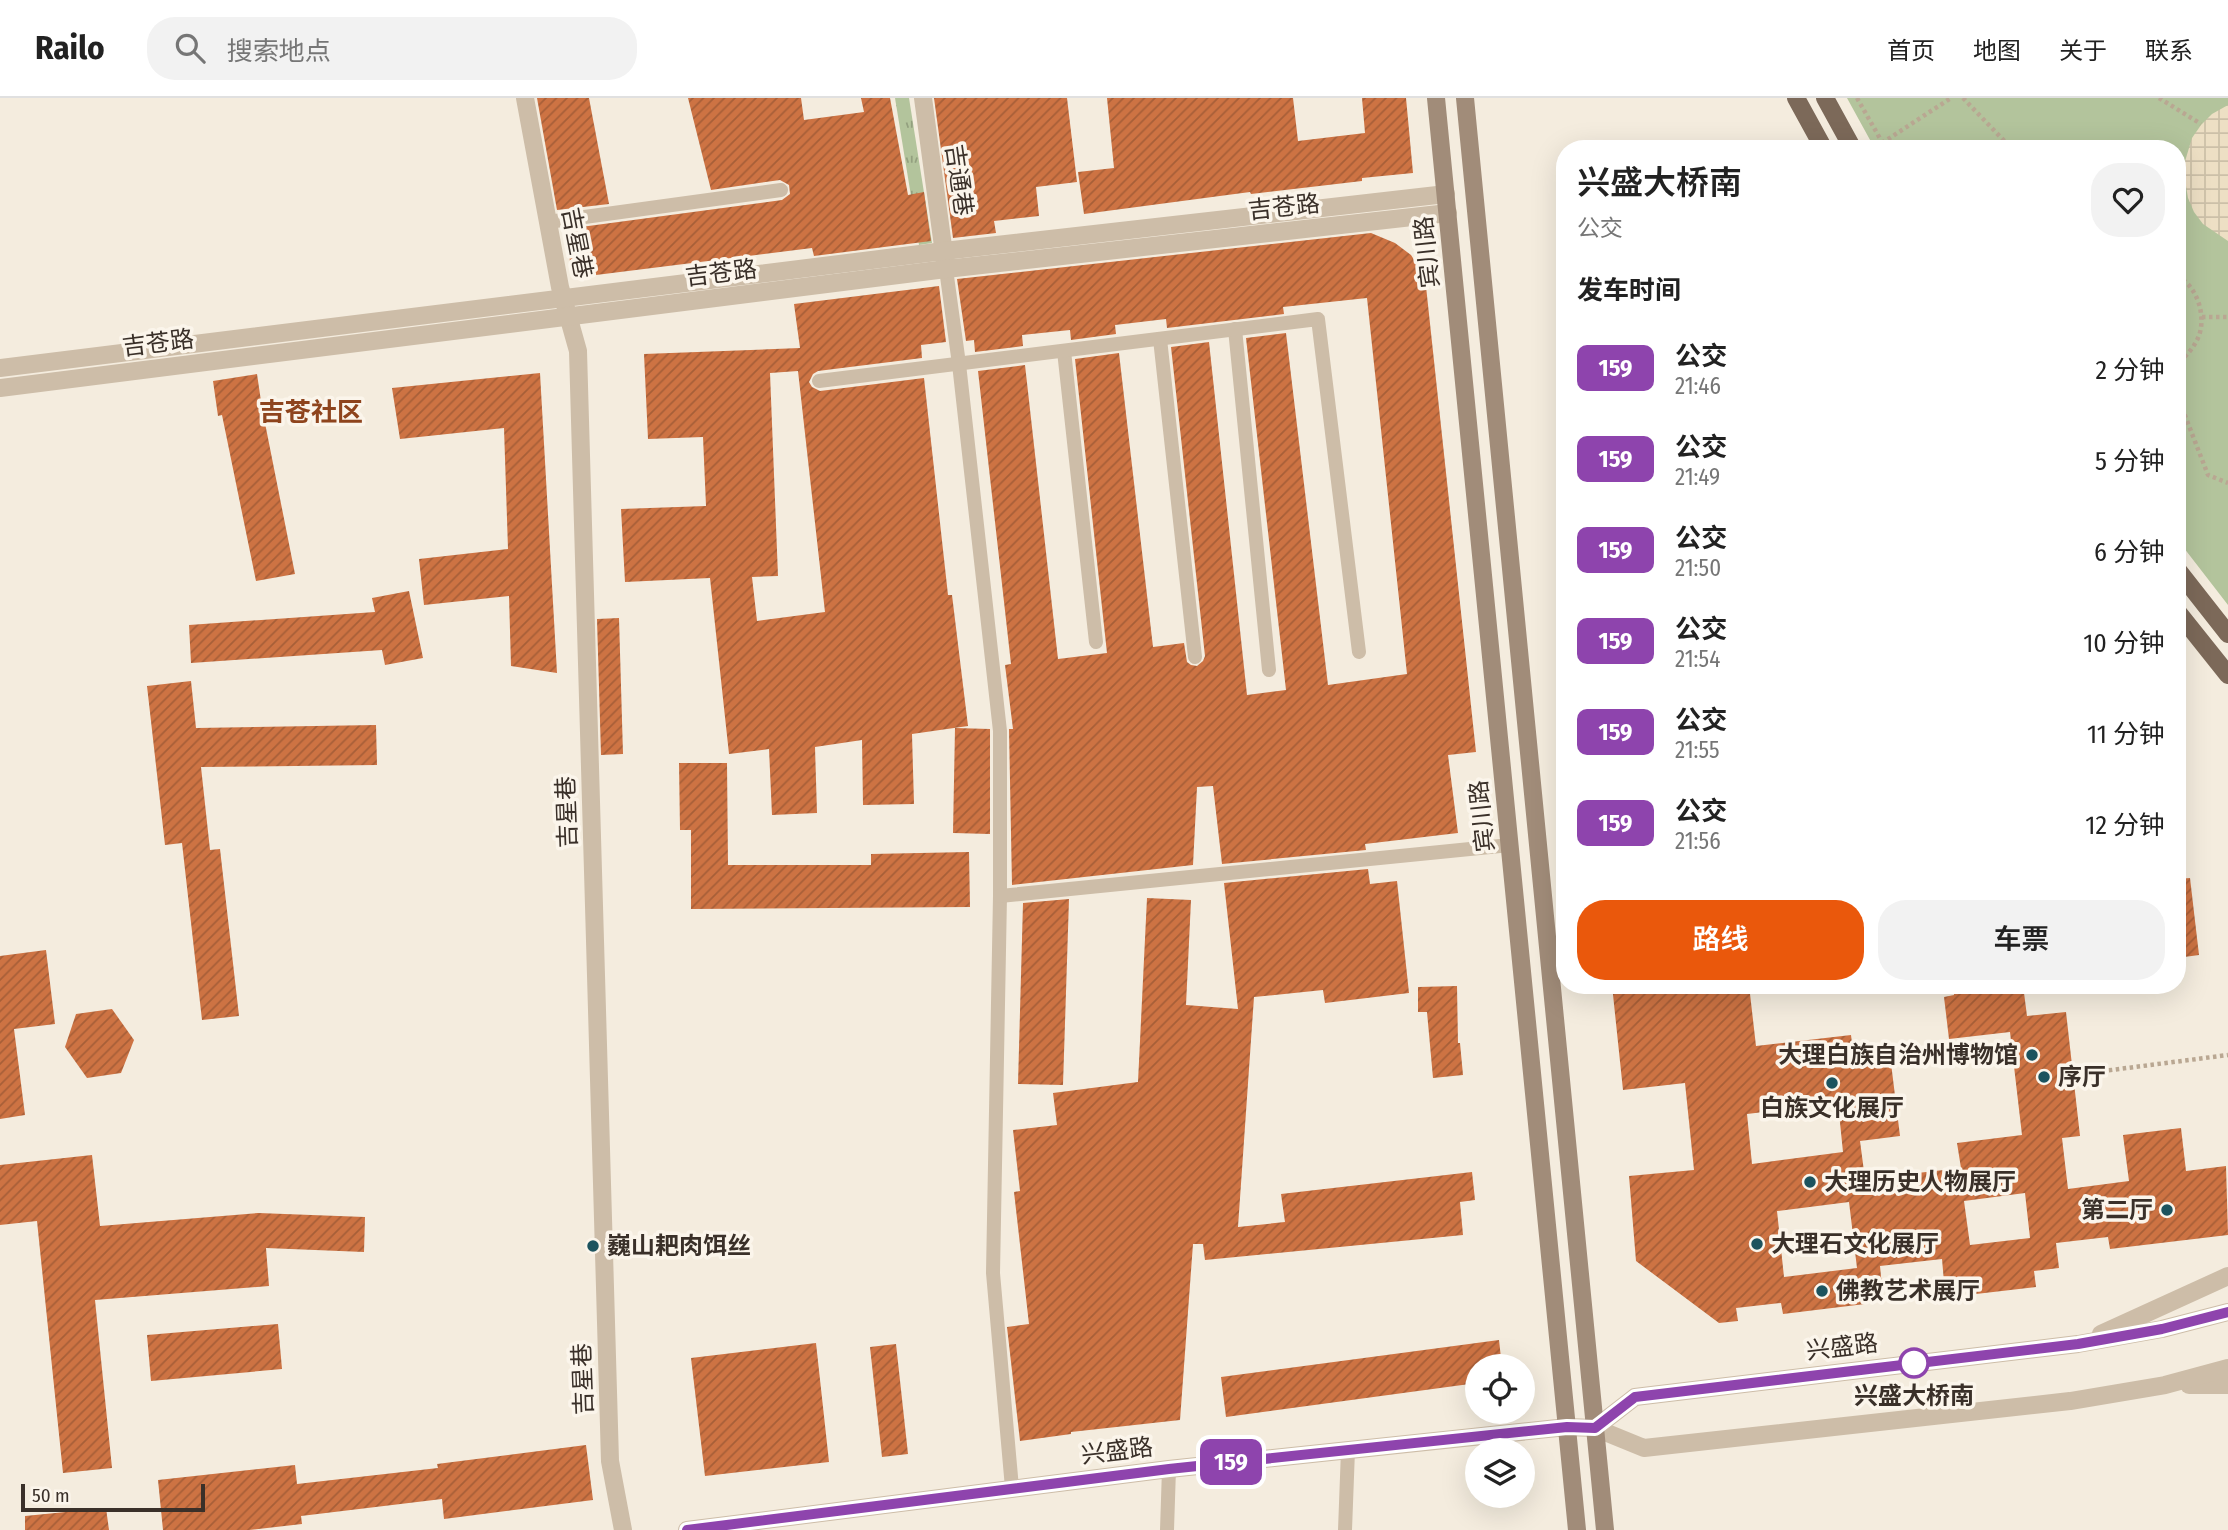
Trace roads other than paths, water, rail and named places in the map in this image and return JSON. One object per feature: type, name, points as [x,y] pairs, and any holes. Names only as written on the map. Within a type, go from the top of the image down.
[{"type":"main road","name":"宾川路","points":[[1437,98],[1577,1530]]},
{"type":"main road","points":[[1465,98],[1605,1530]]},
{"type":"main road","points":[[1796,98],[1819,140]]},
{"type":"main road","points":[[1825,98],[1848,140]]},
{"type":"main road","points":[[2186,580],[2228,634]]},
{"type":"main road","points":[[2186,622],[2228,675]]},
{"type":"street","name":"吉星巷","points":[[525,98],[563,298],[578,351],[579,365],[610,1461],[623,1530]]},
{"type":"street","name":"吉通巷","points":[[923,98],[946,269]]},
{"type":"street","name":"吉苍路","points":[[0,368],[944,251],[1446,194]]},
{"type":"street","name":"吉苍路","points":[[0,387],[946,269],[1448,213]]},
{"type":"street","points":[[2078,1344],[2228,1276]]},
{"type":"street","name":"兴盛路","points":[[1595,1428],[1635,1397],[2078,1344],[2162,1329],[2228,1312]]},
{"type":"street","name":"兴盛路","points":[[687,1530],[1169,1469],[1567,1427],[1595,1428],[1644,1448],[2070,1401],[2165,1385],[2228,1368]]},
{"type":"street","points":[[2165,1385],[2228,1385]]},
{"type":"lane","points":[[548,222],[781,190]]},
{"type":"lane","points":[[946,269],[1000,731],[1000,896],[993,1273],[1012,1488]]},
{"type":"lane","points":[[819,381],[1318,319],[1359,652]]},
{"type":"lane","points":[[1235,330],[1269,670]]},
{"type":"lane","points":[[1160,339],[1195,657]]},
{"type":"lane","points":[[1064,351],[1096,642]]},
{"type":"lane","points":[[1000,896],[1510,845]]},
{"type":"lane","points":[[1345,1530],[1348,1450]]},
{"type":"lane","points":[[1167,1530],[1169,1469]]},
{"type":"place","name":"大理白族自治州博物馆","points":[[2032,1055]]},
{"type":"place","name":"序厅","points":[[2044,1077]]},
{"type":"place","name":"白族文化展厅","points":[[1832,1083]]},
{"type":"place","name":"大理历史人物展厅","points":[[1810,1182]]},
{"type":"place","name":"第二厅","points":[[2167,1210]]},
{"type":"place","name":"大理石文化展厅","points":[[1757,1244]]},
{"type":"place","name":"巍山耙肉饵丝","points":[[593,1246]]},
{"type":"place","name":"佛教艺术展厅","points":[[1822,1291]]},
{"type":"place","name":"兴盛大桥南","points":[[1914,1363]]},
{"type":"district","name":"吉苍社区","points":[[311,412]]}]
